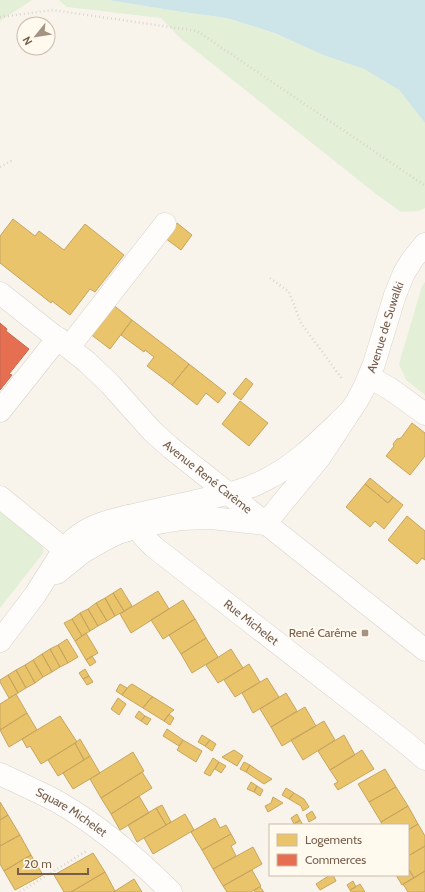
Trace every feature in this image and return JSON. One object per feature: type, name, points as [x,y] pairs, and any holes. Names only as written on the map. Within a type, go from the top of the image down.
[{"type":"street","points":[[0,411],[63,342],[165,224]]},
{"type":"street","name":"Avenue de Suwalki","points":[[265,524],[320,457],[364,388],[374,364],[394,295],[404,273],[425,244]]},
{"type":"street","name":"Avenue René Carême","points":[[0,293],[63,342],[104,377],[158,437],[265,524],[425,650]]},
{"type":"street","points":[[369,376],[389,388],[425,414]]},
{"type":"street","name":"Avenue de Suwalki","points":[[228,494],[259,483],[283,470],[317,442],[353,406]]},
{"type":"street","points":[[132,522],[228,494]]},
{"type":"street","points":[[0,497],[70,553]]},
{"type":"street","points":[[70,553],[70,542],[87,529],[109,521],[132,522],[146,525],[199,518],[227,519],[265,524]]},
{"type":"street","name":"Rue Michelet","points":[[132,522],[154,547],[425,759]]},
{"type":"street","points":[[0,641],[35,595],[56,561],[70,553]]},
{"type":"street","name":"Square Michelet","points":[[0,774],[59,803],[83,818],[149,870],[171,892]]},
{"type":"path","points":[[0,17],[53,10],[197,31],[425,185]]},
{"type":"path","points":[[0,167],[13,160]]},
{"type":"path","points":[[270,278],[289,292],[301,323],[353,406]]},
{"type":"path","points":[[20,892],[109,837]]},
{"type":"green space","points":[[0,0],[32,0],[0,21]]},
{"type":"green space","points":[[59,0],[108,0],[227,18],[273,33],[323,55],[364,69],[399,90],[425,123],[425,208],[418,211],[401,212],[376,194],[180,38],[161,18],[67,7]]},
{"type":"green space","points":[[425,282],[425,395],[406,380],[399,364],[422,286]]},
{"type":"green space","points":[[0,510],[37,540],[42,546],[44,552],[0,608]]},
{"type":"water","points":[[108,0],[425,0],[425,123],[399,90],[364,69],[323,55],[274,33],[227,18]]},
{"type":"building: Logements","points":[[13,219],[35,236],[39,231],[64,250],[85,224],[124,255],[95,292],[90,289],[70,315],[52,301],[51,303],[0,263],[0,236]]},
{"type":"building: Logements","points":[[177,223],[192,235],[181,250],[165,238]]},
{"type":"building: Logements","points":[[112,304],[132,320],[110,349],[89,333]]},
{"type":"building: Logements","points":[[132,320],[189,364],[172,385],[147,366],[154,357],[145,350],[144,352],[121,335]]},
{"type":"building: Logements","points":[[189,364],[226,393],[218,403],[206,393],[197,405],[172,385]]},
{"type":"building: Logements","points":[[246,378],[253,384],[241,400],[233,394]]},
{"type":"building: Logements","points":[[240,401],[268,423],[249,446],[222,424]]},
{"type":"building: Logements","points":[[412,423],[425,433],[425,456],[410,475],[386,456],[394,446],[393,444],[397,439],[401,438]]},
{"type":"building: Logements","points":[[370,478],[393,497],[388,503],[365,484]]},
{"type":"building: Logements","points":[[365,484],[388,503],[393,497],[403,505],[384,529],[375,521],[370,527],[346,507]]},
{"type":"building: Logements","points":[[407,516],[425,531],[425,560],[422,558],[417,564],[388,540]]},
{"type":"building: Logements","points":[[121,588],[132,606],[124,611],[113,593]]},
{"type":"building: Logements","points":[[158,591],[169,609],[131,633],[120,614]]},
{"type":"building: Logements","points":[[113,593],[124,611],[115,616],[105,598]]},
{"type":"building: Logements","points":[[105,598],[115,616],[107,621],[96,603]]},
{"type":"building: Logements","points":[[183,600],[195,619],[163,639],[151,620]]},
{"type":"building: Logements","points":[[96,603],[107,621],[98,626],[88,609]]},
{"type":"building: Logements","points":[[88,609],[98,626],[90,631],[80,613]]},
{"type":"building: Logements","points":[[80,613],[90,631],[82,636],[72,619]]},
{"type":"building: Logements","points":[[72,619],[82,636],[75,641],[64,623]]},
{"type":"building: Logements","points":[[195,619],[206,638],[181,654],[169,635]]},
{"type":"building: Logements","points":[[86,633],[98,653],[86,660],[75,641]]},
{"type":"building: Logements","points":[[206,638],[218,657],[192,673],[181,654]]},
{"type":"building: Logements","points":[[67,639],[78,657],[68,663],[58,645]]},
{"type":"building: Logements","points":[[58,645],[68,663],[60,667],[50,649]]},
{"type":"building: Logements","points":[[50,649],[60,667],[52,672],[42,654]]},
{"type":"building: Logements","points":[[231,649],[243,668],[218,683],[206,665]]},
{"type":"building: Logements","points":[[42,654],[52,672],[43,677],[33,660]]},
{"type":"building: Logements","points":[[92,656],[96,662],[90,666],[86,660]]},
{"type":"building: Logements","points":[[33,660],[43,677],[35,683],[25,665]]},
{"type":"building: Logements","points":[[249,664],[260,682],[235,697],[224,680]]},
{"type":"building: Logements","points":[[25,665],[35,683],[26,688],[16,670]]},
{"type":"building: Logements","points":[[85,669],[89,676],[83,679],[79,673]]},
{"type":"building: Logements","points":[[16,670],[26,688],[18,693],[8,675]]},
{"type":"building: Logements","points":[[8,675],[18,693],[9,698],[0,682],[0,680]]},
{"type":"building: Logements","points":[[89,676],[93,682],[87,685],[83,679]]},
{"type":"building: Logements","points":[[267,678],[279,697],[253,713],[242,693]]},
{"type":"building: Logements","points":[[120,684],[127,688],[122,695],[116,691]]},
{"type":"building: Logements","points":[[132,684],[153,697],[143,708],[122,695]]},
{"type":"building: Logements","points":[[286,693],[297,711],[271,727],[260,709]]},
{"type":"building: Logements","points":[[16,694],[27,713],[0,730],[0,704]]},
{"type":"building: Logements","points":[[153,697],[174,710],[164,721],[143,708]]},
{"type":"building: Logements","points":[[118,698],[126,704],[119,715],[111,709]]},
{"type":"building: Logements","points":[[305,707],[316,726],[282,746],[271,727]]},
{"type":"building: Logements","points":[[139,711],[145,716],[141,721],[135,717]]},
{"type":"building: Logements","points":[[27,713],[37,730],[9,747],[0,730]]},
{"type":"building: Logements","points":[[169,714],[174,718],[170,725],[164,721]]},
{"type":"building: Logements","points":[[60,716],[77,742],[41,764],[30,746],[27,748],[22,739]]},
{"type":"building: Logements","points":[[145,716],[151,719],[147,725],[141,721]]},
{"type":"building: Logements","points":[[324,721],[335,740],[303,760],[291,740]]},
{"type":"building: Logements","points":[[167,729],[183,740],[179,746],[163,736]]},
{"type":"building: Logements","points":[[202,735],[210,740],[205,746],[198,742]]},
{"type":"building: Logements","points":[[344,735],[355,755],[330,770],[318,751]]},
{"type":"building: Logements","points":[[80,739],[90,756],[84,760],[75,743]]},
{"type":"building: Logements","points":[[183,740],[202,751],[196,762],[177,750]]},
{"type":"building: Logements","points":[[210,740],[216,744],[212,751],[205,746]]},
{"type":"building: Logements","points":[[75,743],[84,760],[58,776],[48,760]]},
{"type":"building: Logements","points":[[234,750],[243,756],[237,766],[222,757]]},
{"type":"building: Logements","points":[[362,750],[374,769],[338,790],[334,784],[338,782],[330,770]]},
{"type":"building: Logements","points":[[133,752],[144,771],[101,798],[90,779]]},
{"type":"building: Logements","points":[[90,756],[100,773],[73,789],[63,773]]},
{"type":"building: Logements","points":[[213,758],[219,762],[210,776],[204,773]]},
{"type":"building: Logements","points":[[219,762],[226,766],[221,773],[215,769]]},
{"type":"building: Logements","points":[[244,762],[250,765],[246,772],[240,769]]},
{"type":"building: Logements","points":[[250,765],[272,779],[264,784],[246,772]]},
{"type":"building: Logements","points":[[385,769],[396,787],[369,802],[358,784]]},
{"type":"building: Logements","points":[[142,772],[152,788],[111,814],[101,798]]},
{"type":"building: Logements","points":[[251,782],[257,786],[254,792],[247,789]]},
{"type":"building: Logements","points":[[257,786],[263,790],[260,796],[254,792]]},
{"type":"building: Logements","points":[[396,787],[408,806],[381,822],[369,802]]},
{"type":"building: Logements","points":[[286,788],[294,793],[289,799],[282,795]]},
{"type":"building: Logements","points":[[294,793],[304,799],[309,807],[303,811],[301,806],[289,799]]},
{"type":"building: Logements","points":[[139,796],[149,813],[120,830],[111,814]]},
{"type":"building: Logements","points":[[273,797],[283,803],[268,812],[265,806],[271,803]]},
{"type":"building: Logements","points":[[0,802],[8,815],[0,820]]},
{"type":"building: Logements","points":[[162,805],[171,822],[166,825],[156,808]]},
{"type":"building: Logements","points":[[408,806],[418,824],[409,829],[409,824],[382,824],[381,822]]},
{"type":"building: Logements","points":[[156,808],[166,825],[137,842],[128,825]]},
{"type":"building: Logements","points":[[312,811],[316,818],[309,822],[306,815]]},
{"type":"building: Logements","points":[[185,814],[194,830],[153,854],[144,838]]},
{"type":"building: Logements","points":[[297,814],[300,820],[294,824],[291,818]]},
{"type":"building: Logements","points":[[8,815],[20,835],[0,846],[0,820]]},
{"type":"building: Logements","points":[[215,818],[220,828],[226,825],[231,834],[202,850],[191,832]]},
{"type":"building: Logements","points":[[300,820],[302,824],[294,824]]},
{"type":"building: Logements","points":[[418,824],[425,836],[425,846],[409,855],[409,829]]},
{"type":"building: Logements","points":[[231,834],[236,843],[231,846],[236,856],[213,869],[202,850]]},
{"type":"building: Logements","points":[[20,835],[31,855],[4,871],[0,864],[0,846]]},
{"type":"building: Logements","points":[[425,846],[425,871],[414,878],[409,870],[409,855]]},
{"type":"building: Logements","points":[[253,847],[262,864],[223,886],[213,869]]},
{"type":"building: Logements","points":[[93,853],[105,872],[71,892],[64,892],[54,875]]},
{"type":"building: Logements","points":[[31,855],[43,875],[15,890],[4,871]]},
{"type":"building: Logements","points":[[252,870],[261,886],[251,892],[227,892],[223,886]]},
{"type":"building: Logements","points":[[409,870],[414,878],[402,885],[397,876],[409,876]]},
{"type":"building: Logements","points":[[425,871],[425,892],[408,892],[403,884]]},
{"type":"building: Logements","points":[[105,872],[115,891],[71,892]]},
{"type":"building: Logements","points":[[328,876],[334,876],[336,881],[320,890],[316,884]]},
{"type":"building: Logements","points":[[134,879],[142,892],[113,892],[115,891]]},
{"type":"building: Logements","points":[[353,881],[356,887],[350,890],[347,885]]},
{"type":"building: Logements","points":[[360,884],[365,892],[351,892],[350,890]]},
{"type":"building: Logements","points":[[260,887],[264,892],[255,892],[254,890]]},
{"type":"building: Commerces","points":[[0,323],[7,329],[6,331],[29,349],[9,374],[12,375],[0,390]]},
{"type":"place","name":"René Carême","points":[[365,633]]}]
